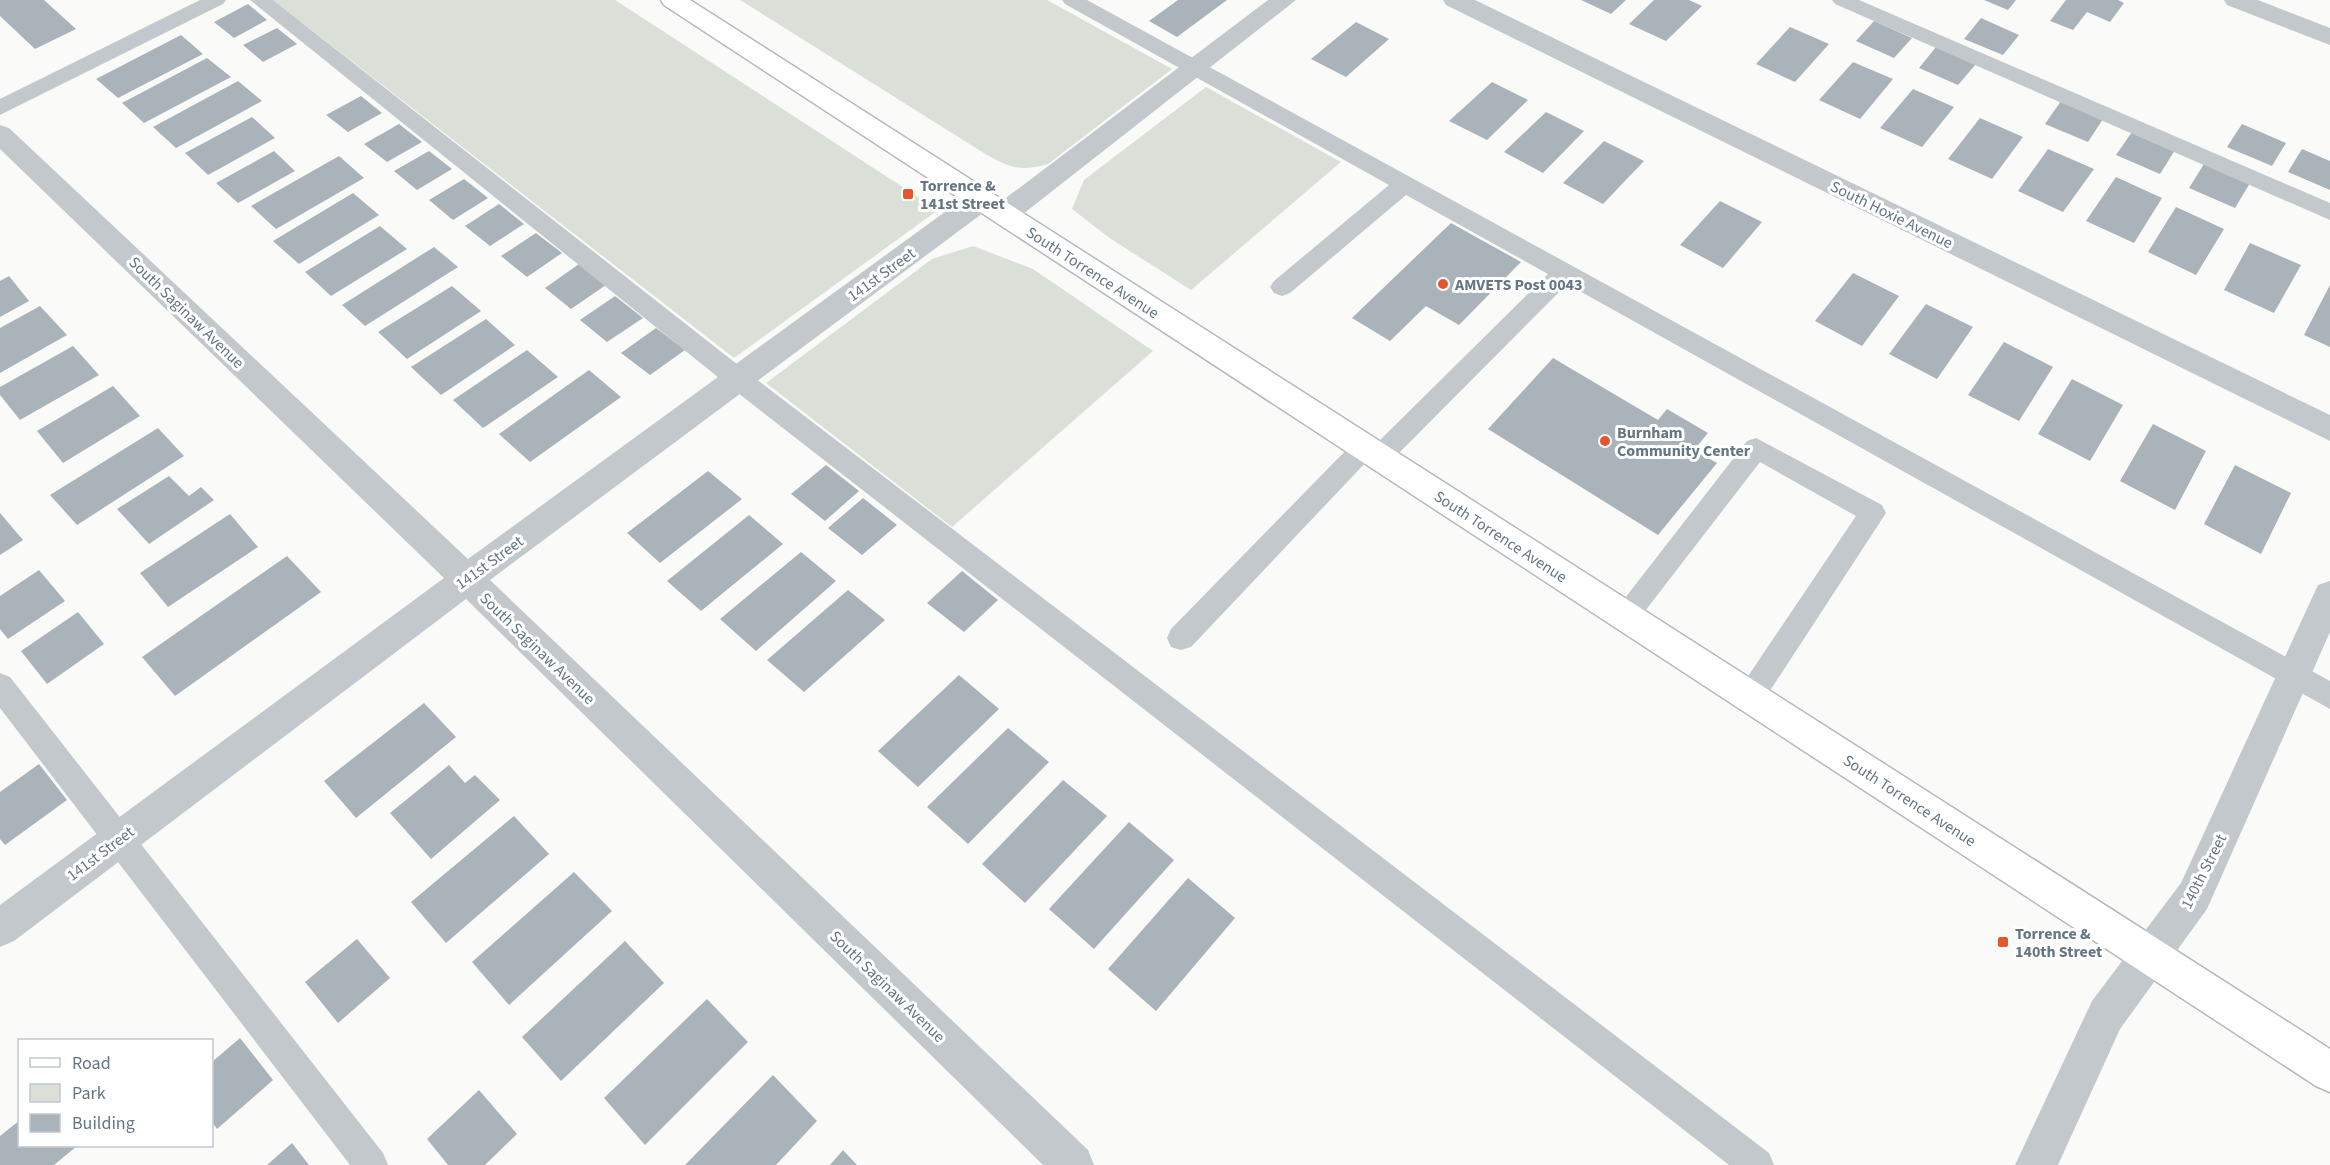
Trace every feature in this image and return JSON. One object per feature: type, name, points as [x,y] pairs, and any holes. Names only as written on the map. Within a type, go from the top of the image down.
[{"type":"main road","name":"South Torrence Avenue","points":[[673,0],[2330,1072]]},
{"type":"street","name":"141st Street","points":[[0,928],[738,379],[1196,69],[1284,0]]},
{"type":"street","name":"South Hoxie Avenue","points":[[1455,0],[2330,429]]},
{"type":"street","points":[[2236,0],[2330,37]]},
{"type":"street","name":"South Saginaw Avenue","points":[[0,134],[467,579],[1073,1165]]},
{"type":"street","name":"140th Street","points":[[2036,1165],[2106,1015],[2194,896],[2330,595]]},
{"type":"lane","points":[[0,108],[216,0]]},
{"type":"lane","points":[[260,0],[738,379],[1757,1165]]},
{"type":"lane","points":[[1072,0],[2330,696]]},
{"type":"lane","points":[[1842,0],[2330,212]]},
{"type":"lane","points":[[1282,287],[1405,184]]},
{"type":"lane","points":[[1181,638],[1372,452],[1564,273]]},
{"type":"lane","points":[[1625,616],[1756,448],[1873,513],[1750,697]]},
{"type":"lane","points":[[0,686],[371,1165]]},
{"type":"green space","points":[[273,0],[615,0],[938,210],[734,358]]},
{"type":"green space","points":[[740,0],[1047,0],[1172,69],[1048,164],[1030,168],[1016,167],[987,155]]},
{"type":"green space","points":[[1206,87],[1341,162],[1191,290],[1111,239],[1072,209],[1084,180]]},
{"type":"green space","points":[[973,246],[1033,269],[1153,351],[952,527],[766,383],[932,259]]},
{"type":"building","points":[[0,0],[44,0],[76,29],[35,49],[0,16]]},
{"type":"building","points":[[1178,0],[1227,0],[1177,37],[1149,21]]},
{"type":"building","points":[[1581,0],[1626,0],[1611,14]]},
{"type":"building","points":[[1654,0],[1689,0],[1702,6],[1666,41],[1629,24]]},
{"type":"building","points":[[1984,0],[2016,0],[2008,10]]},
{"type":"building","points":[[2066,0],[2118,0],[2124,3],[2110,22],[2087,12],[2073,30],[2050,21]]},
{"type":"building","points":[[248,4],[267,20],[234,38],[214,22]]},
{"type":"building","points":[[1981,18],[2019,35],[2003,55],[1964,39]]},
{"type":"building","points":[[1874,21],[1912,38],[1894,58],[1856,41]]},
{"type":"building","points":[[1356,22],[1389,39],[1346,77],[1311,59]]},
{"type":"building","points":[[1790,27],[1829,44],[1795,82],[1756,64]]},
{"type":"building","points":[[277,28],[297,44],[263,62],[243,45]]},
{"type":"building","points":[[181,35],[203,54],[118,98],[96,79]]},
{"type":"building","points":[[1936,47],[1976,64],[1958,85],[1919,68]]},
{"type":"building","points":[[207,58],[231,77],[144,123],[122,103]]},
{"type":"building","points":[[1853,62],[1893,79],[1860,119],[1819,100]]},
{"type":"building","points":[[238,81],[262,101],[176,148],[153,127]]},
{"type":"building","points":[[1492,82],[1528,100],[1487,140],[1449,121]]},
{"type":"building","points":[[1913,89],[1954,107],[1922,147],[1880,128]]},
{"type":"building","points":[[361,96],[382,113],[348,132],[326,115]]},
{"type":"building","points":[[2061,101],[2103,119],[2088,142],[2045,124]]},
{"type":"building","points":[[1546,112],[1584,131],[1543,173],[1504,152]]},
{"type":"building","points":[[252,117],[275,138],[208,175],[185,153]]},
{"type":"building","points":[[1980,118],[2023,137],[1992,179],[1948,159]]},
{"type":"building","points":[[399,124],[422,142],[387,162],[364,144]]},
{"type":"building","points":[[2242,124],[2286,143],[2272,166],[2227,147]]},
{"type":"building","points":[[2132,132],[2175,150],[2160,174],[2116,155]]},
{"type":"building","points":[[1604,141],[1644,161],[1603,204],[1563,183]]},
{"type":"building","points":[[2048,149],[2094,169],[2063,212],[2018,191]]},
{"type":"building","points":[[2302,149],[2330,161],[2330,190],[2288,172]]},
{"type":"building","points":[[274,151],[295,171],[238,203],[216,183]]},
{"type":"building","points":[[429,151],[452,169],[417,190],[394,171]]},
{"type":"building","points":[[339,156],[364,178],[276,229],[251,206]]},
{"type":"building","points":[[2204,164],[2250,183],[2235,208],[2189,188]]},
{"type":"building","points":[[2116,177],[2162,198],[2134,243],[2086,221]]},
{"type":"building","points":[[464,179],[488,198],[453,220],[429,200]]},
{"type":"building","points":[[353,193],[379,215],[299,264],[273,241]]},
{"type":"building","points":[[1720,201],[1762,222],[1723,268],[1680,245]]},
{"type":"building","points":[[499,204],[524,224],[490,246],[465,226]]},
{"type":"building","points":[[2176,207],[2224,229],[2196,275],[2148,252]]},
{"type":"building","name":"AMVETS Post 0043","points":[[1451,223],[1521,262],[1459,325],[1426,306],[1390,341],[1352,318]]},
{"type":"building","points":[[380,226],[407,249],[331,296],[305,272]]},
{"type":"building","points":[[536,233],[562,253],[527,277],[501,256]]},
{"type":"building","points":[[2250,243],[2301,265],[2274,313],[2224,290]]},
{"type":"building","points":[[434,247],[458,267],[365,326],[342,305]]},
{"type":"building","points":[[579,264],[606,285],[571,309],[545,288]]},
{"type":"building","points":[[1853,273],[1899,296],[1862,346],[1815,321]]},
{"type":"building","points":[[9,276],[29,301],[0,317],[0,281]]},
{"type":"building","points":[[2330,285],[2330,347],[2304,335]]},
{"type":"building","points":[[452,286],[481,311],[407,359],[378,332]]},
{"type":"building","points":[[615,296],[643,318],[607,342],[580,320]]},
{"type":"building","points":[[1926,304],[1973,327],[1937,379],[1889,354]]},
{"type":"building","points":[[40,306],[67,335],[0,373],[0,328]]},
{"type":"building","points":[[486,319],[515,345],[441,395],[411,367]]},
{"type":"building","points":[[656,328],[685,350],[650,375],[621,353]]},
{"type":"building","points":[[2004,342],[2053,367],[2019,421],[1968,395]]},
{"type":"building","points":[[73,346],[99,375],[20,420],[0,395],[0,387]]},
{"type":"building","points":[[527,350],[558,377],[483,428],[453,400]]},
{"type":"building","name":"Burnham Community Center","points":[[1553,358],[1658,420],[1667,409],[1708,433],[1694,450],[1717,463],[1658,535],[1488,429]]},
{"type":"building","points":[[589,370],[621,397],[530,462],[499,434]]},
{"type":"building","points":[[2072,379],[2123,405],[2090,461],[2038,434]]},
{"type":"building","points":[[113,386],[140,416],[63,463],[37,431]]},
{"type":"building","points":[[2153,424],[2206,451],[2175,510],[2120,481]]},
{"type":"building","points":[[158,428],[184,456],[77,525],[50,495]]},
{"type":"building","points":[[826,465],[859,491],[825,521],[791,494]]},
{"type":"building","points":[[2235,465],[2291,493],[2261,554],[2204,524]]},
{"type":"building","points":[[708,471],[742,499],[660,563],[627,533]]},
{"type":"building","points":[[169,476],[189,496],[201,487],[214,500],[149,544],[117,509]]},
{"type":"building","points":[[863,498],[897,525],[862,555],[828,528]]},
{"type":"building","points":[[0,513],[23,540],[0,555]]},
{"type":"building","points":[[230,514],[258,547],[168,607],[140,573]]},
{"type":"building","points":[[749,515],[783,544],[701,611],[667,581]]},
{"type":"building","points":[[801,552],[836,581],[756,651],[720,619]]},
{"type":"building","points":[[287,556],[321,592],[175,696],[142,657]]},
{"type":"building","points":[[39,570],[65,601],[8,639],[0,629],[0,596]]},
{"type":"building","points":[[962,571],[998,600],[964,632],[927,603]]},
{"type":"building","points":[[848,590],[885,620],[804,692],[767,660]]},
{"type":"building","points":[[78,612],[104,644],[47,684],[21,651]]},
{"type":"building","points":[[959,675],[999,709],[918,787],[878,751]]},
{"type":"building","points":[[424,703],[456,737],[356,818],[324,781]]},
{"type":"building","points":[[1008,728],[1049,762],[968,844],[927,807]]},
{"type":"building","points":[[39,764],[67,800],[5,845],[0,839],[0,792]]},
{"type":"building","points":[[449,765],[465,783],[475,775],[500,800],[431,859],[390,813]]},
{"type":"building","points":[[1063,780],[1107,816],[1025,903],[982,864]]},
{"type":"building","points":[[514,816],[549,854],[446,943],[411,902]]},
{"type":"building","points":[[1129,822],[1174,860],[1094,949],[1049,909]]},
{"type":"building","points":[[574,872],[612,911],[509,1005],[472,962]]},
{"type":"building","points":[[1188,878],[1235,918],[1156,1011],[1108,969]]},
{"type":"building","points":[[357,939],[390,978],[338,1023],[305,982]]},
{"type":"building","points":[[625,941],[664,983],[561,1081],[522,1037]]},
{"type":"building","points":[[707,999],[748,1042],[645,1145],[604,1098]]},
{"type":"building","points":[[240,1038],[273,1080],[217,1129],[213,1123],[213,1061]]},
{"type":"building","points":[[773,1075],[817,1121],[776,1165],[685,1165]]},
{"type":"building","points":[[479,1090],[517,1134],[485,1165],[448,1165],[427,1139]]},
{"type":"building","points":[[18,1122],[18,1147],[76,1147],[54,1165],[0,1165],[0,1136]]},
{"type":"building","points":[[292,1143],[309,1165],[267,1165]]},
{"type":"building","points":[[843,1150],[857,1165],[830,1165]]},
{"type":"place","name":"Torrence & 141st Street","points":[[908,194]]},
{"type":"place","name":"AMVETS Post 0043","points":[[1443,284]]},
{"type":"place","name":"Burnham Community Center","points":[[1605,441]]},
{"type":"place","name":"Torrence & 140th Street","points":[[2003,942]]}]
